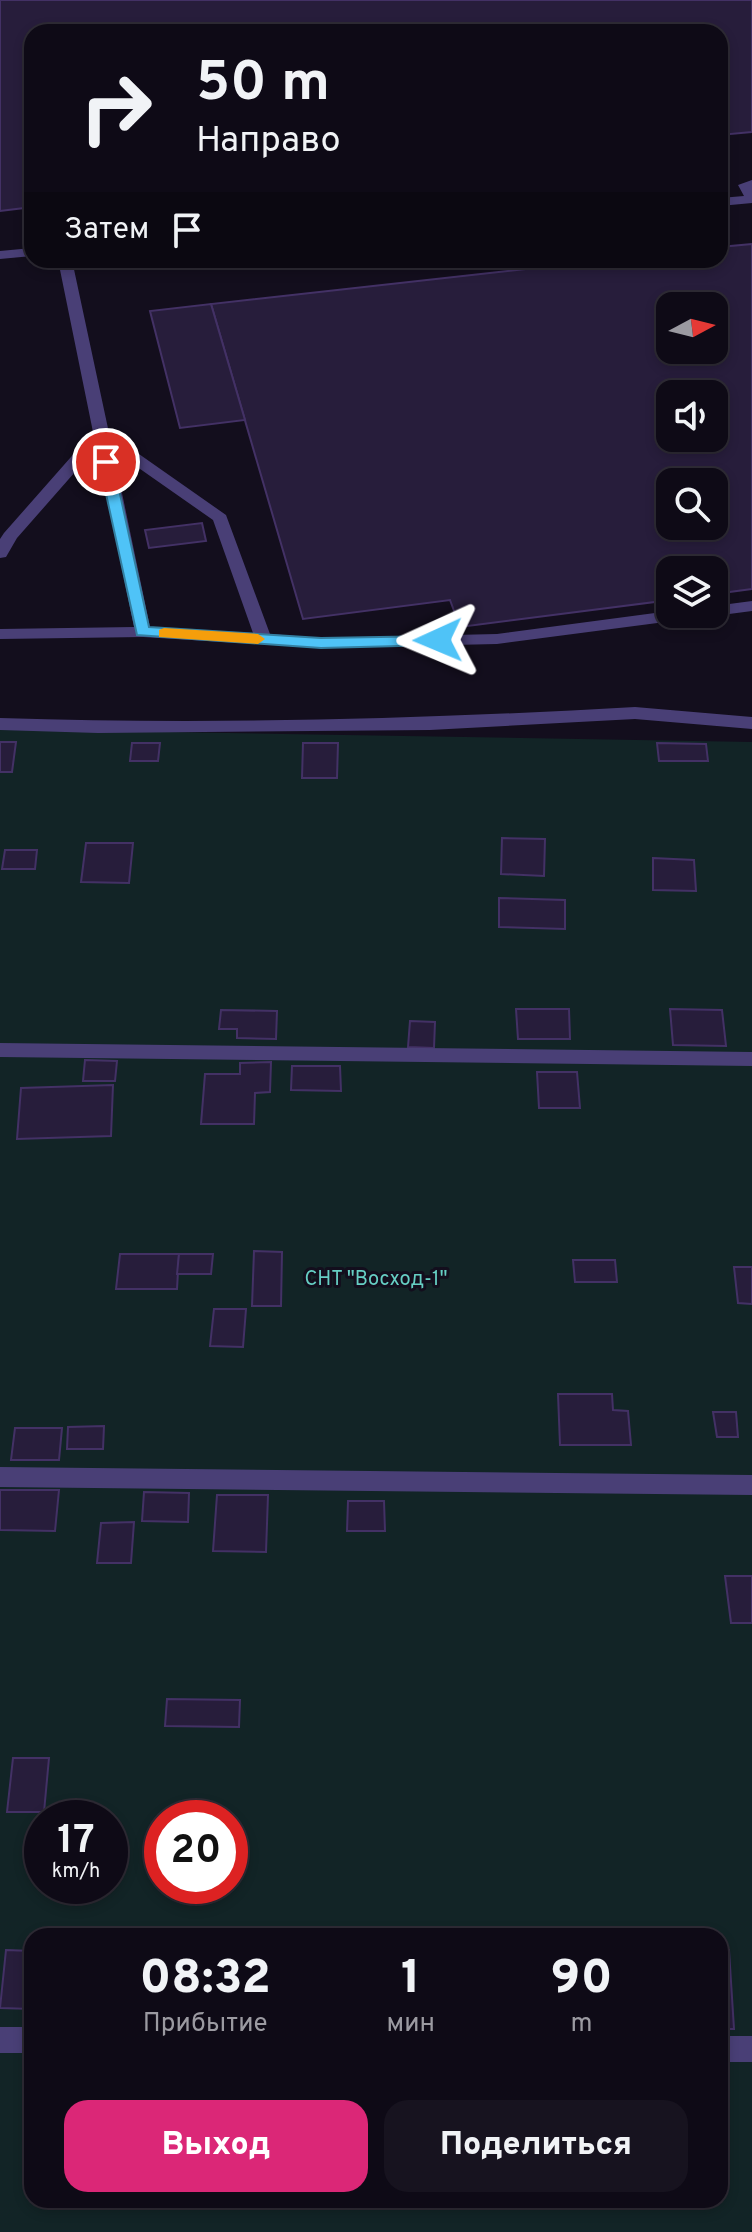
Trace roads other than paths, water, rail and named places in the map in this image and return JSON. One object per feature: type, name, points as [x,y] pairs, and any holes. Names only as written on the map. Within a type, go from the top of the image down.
[{"type":"street","points":[[728,201],[752,198],[745,185],[752,184]]},
{"type":"street","points":[[0,255],[24,253]]},
{"type":"street","points":[[67,268],[143,632]]},
{"type":"street","points":[[0,553],[10,536],[100,434]]},
{"type":"street","points":[[100,434],[220,518],[263,639]]},
{"type":"street","points":[[728,609],[752,606]]},
{"type":"street","points":[[0,634],[143,632],[321,643],[497,639],[656,618]]},
{"type":"street","points":[[0,724],[98,727],[430,724],[635,713],[752,723]]},
{"type":"street","points":[[0,1050],[752,1059]]},
{"type":"street","points":[[0,1477],[752,1485]]},
{"type":"street","points":[[0,2040],[24,2040]]},
{"type":"street","points":[[728,2049],[752,2049]]},
{"type":"park label","name":"СНТ \"Восход-1\"","points":[[376,1280]]}]
